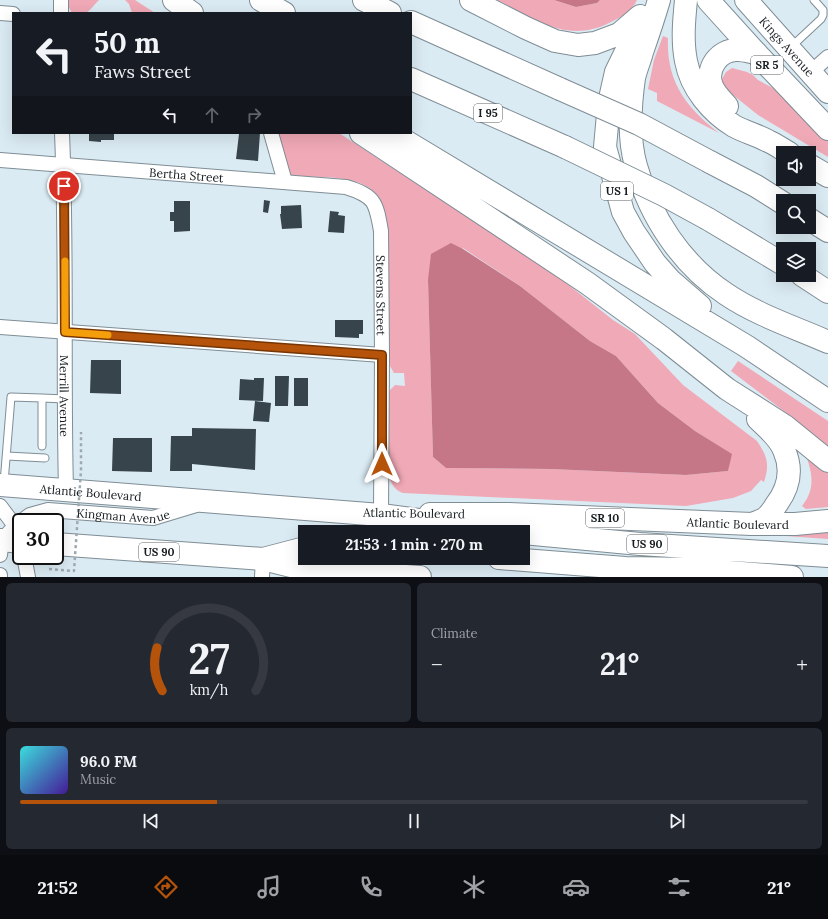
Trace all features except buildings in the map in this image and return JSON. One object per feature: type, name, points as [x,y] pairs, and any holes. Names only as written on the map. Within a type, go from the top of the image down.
[{"type":"main road","points":[[174,0],[191,12]]},
{"type":"main road","points":[[261,0],[282,12]]},
{"type":"main road","points":[[364,0],[388,12]]},
{"type":"main road","points":[[471,0],[555,41],[578,45],[595,43],[619,34],[659,0]]},
{"type":"main road","points":[[659,0],[634,76],[631,114],[631,134],[636,166],[649,204],[669,239],[712,283],[748,306],[828,342]]},
{"type":"main road","name":"US 1","points":[[659,0],[635,33],[616,72],[608,103],[605,147],[623,212],[643,248],[654,264],[670,280],[746,346],[828,401]]},
{"type":"main road","points":[[686,0],[684,47],[688,70],[697,89],[706,103],[734,126],[777,146]]},
{"type":"main road","name":"SR 5","points":[[708,0],[828,129]]},
{"type":"main road","name":"Kings Avenue","points":[[746,0],[828,92]]},
{"type":"main road","points":[[412,22],[639,124],[756,186],[776,199]]},
{"type":"main road","points":[[756,53],[737,50],[723,54],[713,63],[710,78],[712,87],[730,109],[769,141]]},
{"type":"main road","name":"I 95","points":[[412,79],[565,147],[664,194],[776,260]]},
{"type":"main road","points":[[363,134],[587,283],[664,339],[727,389],[776,436],[784,448],[789,465],[787,486],[780,500],[770,514],[763,520],[752,524]]},
{"type":"main road","points":[[394,134],[746,346]]},
{"type":"main road","points":[[816,169],[828,176]]},
{"type":"main road","points":[[816,223],[828,231]]},
{"type":"main road","points":[[813,282],[828,292]]},
{"type":"main road","points":[[727,389],[785,426],[828,460]]},
{"type":"main road","name":"Atlantic Boulevard","points":[[1,492],[66,490],[210,500],[381,515],[509,514],[752,524],[795,524],[828,521]]},
{"type":"main road","points":[[381,515],[457,525]]},
{"type":"main road","name":"US 90","points":[[530,534],[640,544],[828,556]]},
{"type":"main road","name":"US 90","points":[[64,545],[263,568],[298,551]]},
{"type":"main road","name":"US 90","points":[[530,560],[626,568],[676,577]]},
{"type":"main road","points":[[263,568],[302,569],[420,577]]},
{"type":"main road","points":[[626,568],[692,569],[792,577]]},
{"type":"street","points":[[61,0],[61,12]]},
{"type":"street","points":[[0,13],[12,14]]},
{"type":"street","points":[[810,73],[828,57]]},
{"type":"street","name":"Merrill Avenue","points":[[62,134],[66,490]]},
{"type":"street","points":[[271,134],[285,182]]},
{"type":"street","name":"Bertha Street","points":[[0,160],[346,187],[370,197]]},
{"type":"street","name":"Stevens Street","points":[[370,197],[378,212],[381,230],[381,515]]},
{"type":"street","points":[[0,327],[382,355]]},
{"type":"street","name":"Kingman Avenue","points":[[1,492],[10,541]]},
{"type":"street","name":"Kingman Avenue","points":[[10,541],[30,515],[48,510],[152,518],[210,500]]},
{"type":"street","points":[[26,565],[28,577]]},
{"type":"lane","points":[[789,49],[810,30],[823,15],[822,10],[814,0]]},
{"type":"lane","points":[[1,492],[7,456],[11,397],[65,399]]},
{"type":"lane","points":[[42,398],[42,446]]},
{"type":"lane","points":[[7,456],[45,458]]},
{"type":"path","points":[[49,569],[74,571],[81,470],[81,432]]},
{"type":"shaded area","points":[[68,0],[99,0],[86,12],[71,12],[68,6]]},
{"type":"shaded area","points":[[125,0],[135,0],[153,12],[132,12],[129,4]]},
{"type":"shaded area","points":[[497,0],[554,0],[576,7],[597,3],[600,0],[637,0],[629,11],[617,19],[594,29],[579,31],[565,30],[551,26],[524,15]]},
{"type":"shaded area","points":[[554,0],[600,0],[597,3],[576,7]]},
{"type":"shaded area","points":[[663,36],[668,38],[668,54],[671,68],[681,93],[697,114],[719,133],[657,101],[657,93],[648,89],[654,60]]},
{"type":"shaded area","points":[[732,68],[747,72],[802,108],[828,136],[828,157],[816,150],[816,146],[810,146],[758,115],[723,87],[722,79],[726,72]]},
{"type":"shaded area","points":[[277,134],[341,134],[556,275],[613,320],[635,334],[683,385],[757,441],[763,451],[767,465],[764,482],[761,480],[751,491],[733,498],[686,506],[403,493],[398,491],[392,485],[389,477],[389,391],[395,385],[405,386],[404,373],[394,373],[390,366],[387,231],[386,217],[383,206],[376,193],[366,186],[354,181],[340,178],[287,177]],"holes":[[[463,248],[520,286],[590,341],[616,356],[658,403],[695,431],[731,454],[728,471],[686,475],[551,469],[446,468],[433,457],[428,280]]]},
{"type":"shaded area","points":[[451,243],[463,249],[520,286],[590,341],[616,356],[658,403],[695,431],[732,454],[728,471],[686,475],[551,469],[446,468],[433,457],[428,280],[431,254]]},
{"type":"shaded area","points":[[738,361],[828,421],[828,448],[785,412],[731,371]]},
{"type":"shaded area","points":[[808,455],[828,473],[828,507],[806,509],[802,506],[809,494],[812,482],[806,456]]},
{"type":"shaded area","points":[[828,530],[828,539],[771,535]]},
{"type":"slow traffic","points":[[65,261],[65,332],[108,335]]},
{"type":"route","points":[[64,186],[65,332],[382,355],[382,464]]}]
